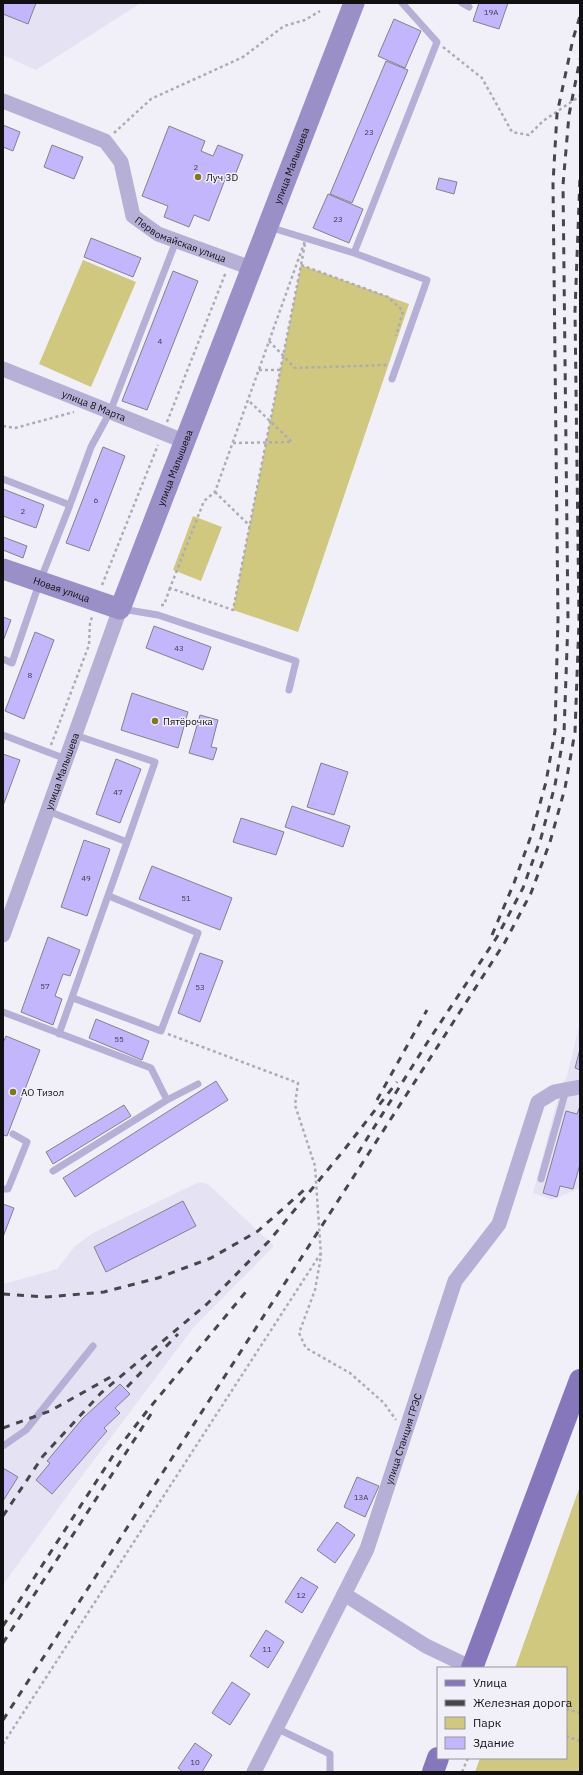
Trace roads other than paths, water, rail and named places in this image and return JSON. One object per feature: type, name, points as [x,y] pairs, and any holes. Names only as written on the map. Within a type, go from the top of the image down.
[{"type":"main road","name":"улица Малышева","points":[[120,609],[186,442],[267,226],[354,3]]},
{"type":"main road","name":"Новая улица","points":[[3,568],[120,609]]},
{"type":"main road","points":[[472,1667],[580,1380]]},
{"type":"main road","points":[[433,1772],[438,1759]]},
{"type":"street","name":"Первомайская улица","points":[[3,101],[105,141],[122,162],[133,216],[158,234],[251,268]]},
{"type":"street","name":"улица 8 Марта","points":[[3,369],[186,442]]},
{"type":"street","name":"улица Малышева","points":[[3,935],[120,609]]},
{"type":"street","name":"улица Станция ГРЭС","points":[[254,1772],[367,1549],[455,1281],[499,1224],[538,1102],[554,1092],[573,1088]]},
{"type":"street","points":[[344,1594],[426,1646],[470,1667]]},
{"type":"lane","points":[[354,253],[437,42],[402,3]]},
{"type":"lane","points":[[462,3],[469,7]]},
{"type":"lane","points":[[267,226],[354,253],[427,280],[392,379]]},
{"type":"lane","points":[[71,502],[104,409],[176,240]]},
{"type":"lane","points":[[3,479],[70,505],[40,581],[12,663],[3,659]]},
{"type":"lane","points":[[120,609],[158,615],[296,661],[289,690]]},
{"type":"lane","points":[[3,735],[66,759]]},
{"type":"lane","points":[[59,1034],[109,896],[155,762],[75,735]]},
{"type":"lane","points":[[48,812],[127,842]]},
{"type":"lane","points":[[73,998],[161,1031],[198,933],[109,896]]},
{"type":"lane","points":[[3,1012],[152,1068],[167,1100]]},
{"type":"lane","points":[[53,1171],[167,1100],[198,1084]]},
{"type":"lane","points":[[541,1179],[573,1088]]},
{"type":"lane","points":[[3,1188],[8,1189],[27,1142],[13,1134]]},
{"type":"lane","points":[[3,1446],[26,1430],[93,1346]]},
{"type":"lane","points":[[276,1728],[330,1754],[330,1770]]},
{"type":"railway","points":[[492,935],[514,883],[531,836],[546,782],[555,731],[558,619],[553,183],[557,114],[573,39],[580,16]]},
{"type":"railway","points":[[358,1153],[427,1043],[497,937],[523,888],[541,838],[555,785],[564,733],[568,620],[563,185],[569,115],[580,59]]},
{"type":"railway","points":[[3,1720],[505,942],[531,893],[550,842],[565,788],[575,732],[579,621],[575,311],[580,177]]},
{"type":"railway","points":[[377,1100],[427,1010]]},
{"type":"railway","points":[[3,1516],[43,1456],[101,1393],[207,1304],[269,1241],[344,1150],[397,1082]]},
{"type":"railway","points":[[3,1294],[47,1297],[104,1292],[158,1278],[211,1258],[258,1231],[304,1190]]},
{"type":"railway","points":[[3,1626],[116,1451],[147,1411],[249,1288]]},
{"type":"railway","points":[[127,1387],[178,1334]]},
{"type":"railway","points":[[3,1428],[50,1411],[116,1374]]},
{"type":"railway","points":[[3,1643],[151,1414]]},
{"type":"place","name":"Луч 3D","points":[[198,177]]},
{"type":"place","name":"Пятёрочка","points":[[155,721]]},
{"type":"place","name":"АО Тизол","points":[[13,1092]]}]
